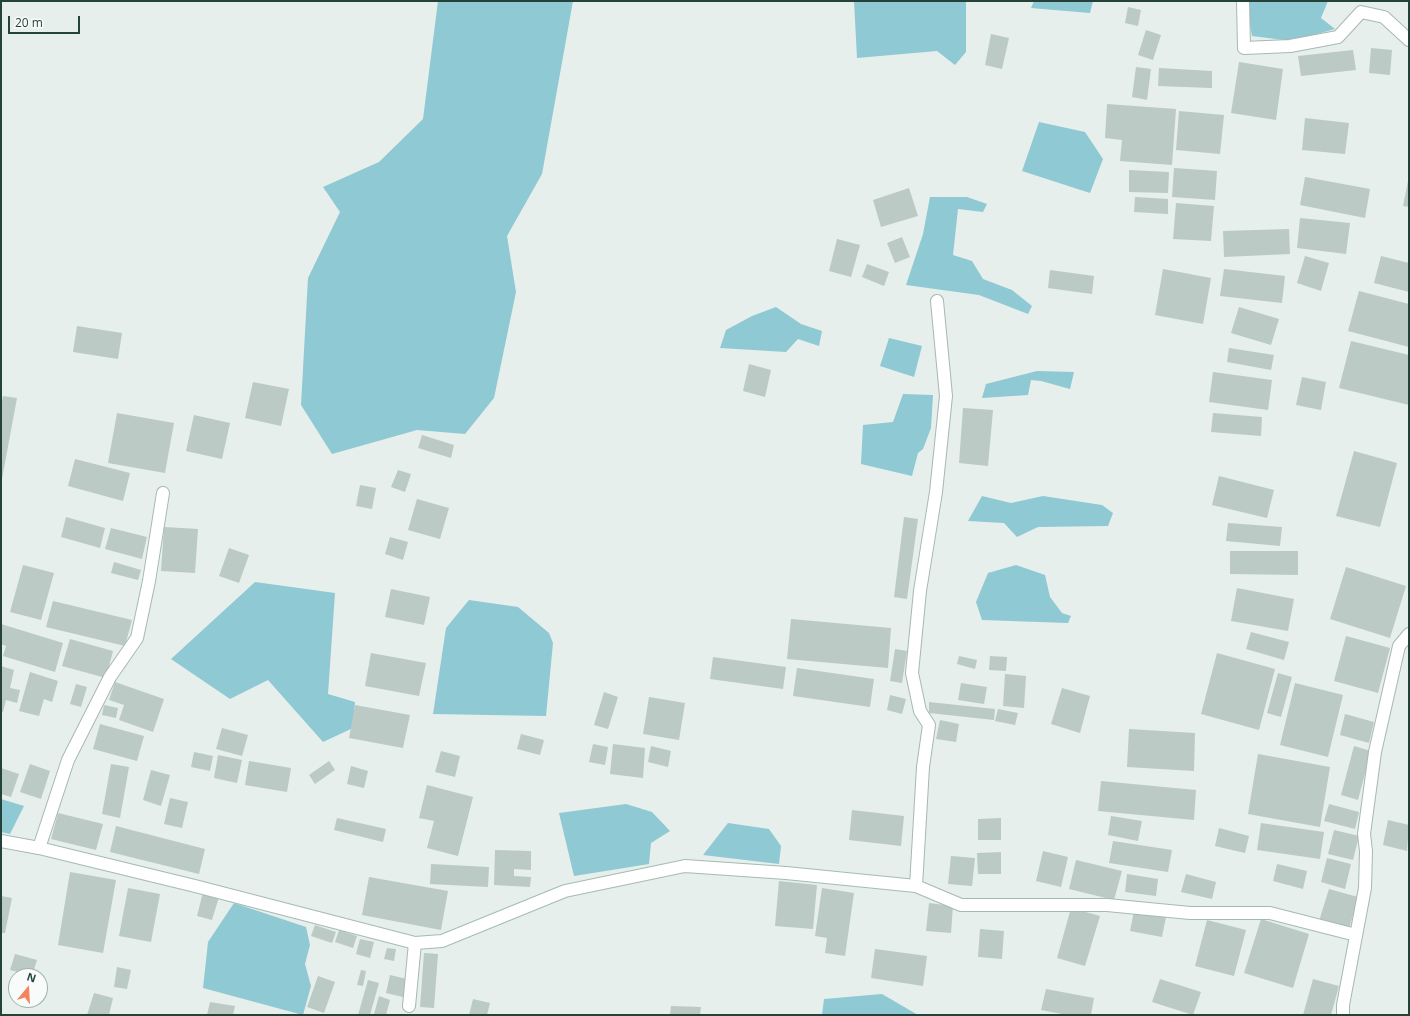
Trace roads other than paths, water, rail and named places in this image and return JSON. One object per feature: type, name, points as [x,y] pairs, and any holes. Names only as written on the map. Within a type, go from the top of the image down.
[{"type":"street","points":[[1243,1],[1244,48],[1290,46],[1338,37],[1361,12],[1384,17],[1409,40]]},
{"type":"street","points":[[916,886],[923,767],[928,725],[920,711],[912,672],[920,591],[936,492],[946,396],[937,301]]},
{"type":"street","points":[[39,848],[68,760],[110,677],[137,638],[149,581],[163,493]]},
{"type":"street","points":[[1343,1015],[1343,1005],[1365,888],[1366,851],[1364,834],[1375,752],[1399,646],[1409,634]]},
{"type":"street","points":[[1,841],[39,848],[415,944],[442,941],[565,891],[685,866],[786,873],[916,886],[961,905],[1108,905],[1190,912],[1270,913],[1356,935]]},
{"type":"street","points":[[409,1006],[415,944]]},
{"type":"water","points":[[438,1],[573,1],[542,174],[507,236],[516,292],[494,398],[465,434],[417,430],[332,454],[301,405],[308,278],[340,212],[323,187],[379,162],[423,119]]},
{"type":"water","points":[[854,1],[966,1],[966,52],[955,65],[937,51],[857,58]]},
{"type":"water","points":[[1034,1],[1093,1],[1090,13],[1031,8]]},
{"type":"water","points":[[1246,1],[1328,1],[1321,18],[1335,29],[1292,41],[1252,36]]},
{"type":"water","points":[[1039,122],[1085,132],[1103,159],[1090,193],[1022,171]]},
{"type":"water","points":[[930,197],[967,197],[987,204],[983,212],[958,209],[953,255],[972,261],[983,279],[1012,290],[1032,306],[1028,314],[979,295],[906,285],[923,234]]},
{"type":"water","points":[[776,307],[801,324],[822,331],[819,346],[798,339],[786,352],[720,348],[726,330],[752,316]]},
{"type":"water","points":[[889,338],[922,346],[914,377],[880,366]]},
{"type":"water","points":[[1037,371],[1074,372],[1070,389],[1041,381],[1031,380],[1028,395],[982,398],[986,384]]},
{"type":"water","points":[[903,394],[933,395],[931,428],[923,449],[918,453],[912,476],[861,464],[863,425],[893,422]]},
{"type":"water","points":[[982,496],[1011,503],[1043,496],[1102,505],[1113,513],[1108,526],[1038,527],[1017,537],[1004,523],[968,521]]},
{"type":"water","points":[[1016,565],[1045,575],[1050,597],[1062,613],[1071,616],[1068,623],[982,620],[976,602],[988,573]]},
{"type":"water","points":[[255,582],[335,593],[328,694],[355,702],[353,728],[323,742],[268,680],[230,699],[171,659]]},
{"type":"water","points":[[469,600],[518,607],[549,633],[553,643],[546,716],[433,714],[446,628]]},
{"type":"water","points":[[1,799],[24,806],[10,834],[1,832]]},
{"type":"water","points":[[626,804],[652,812],[670,831],[651,843],[649,864],[574,876],[559,813]]},
{"type":"water","points":[[728,823],[769,829],[781,846],[779,864],[703,855]]},
{"type":"water","points":[[234,903],[306,927],[310,945],[305,964],[311,986],[303,1015],[203,988],[208,942]]},
{"type":"water","points":[[882,994],[918,1015],[822,1015],[824,999]]}]
